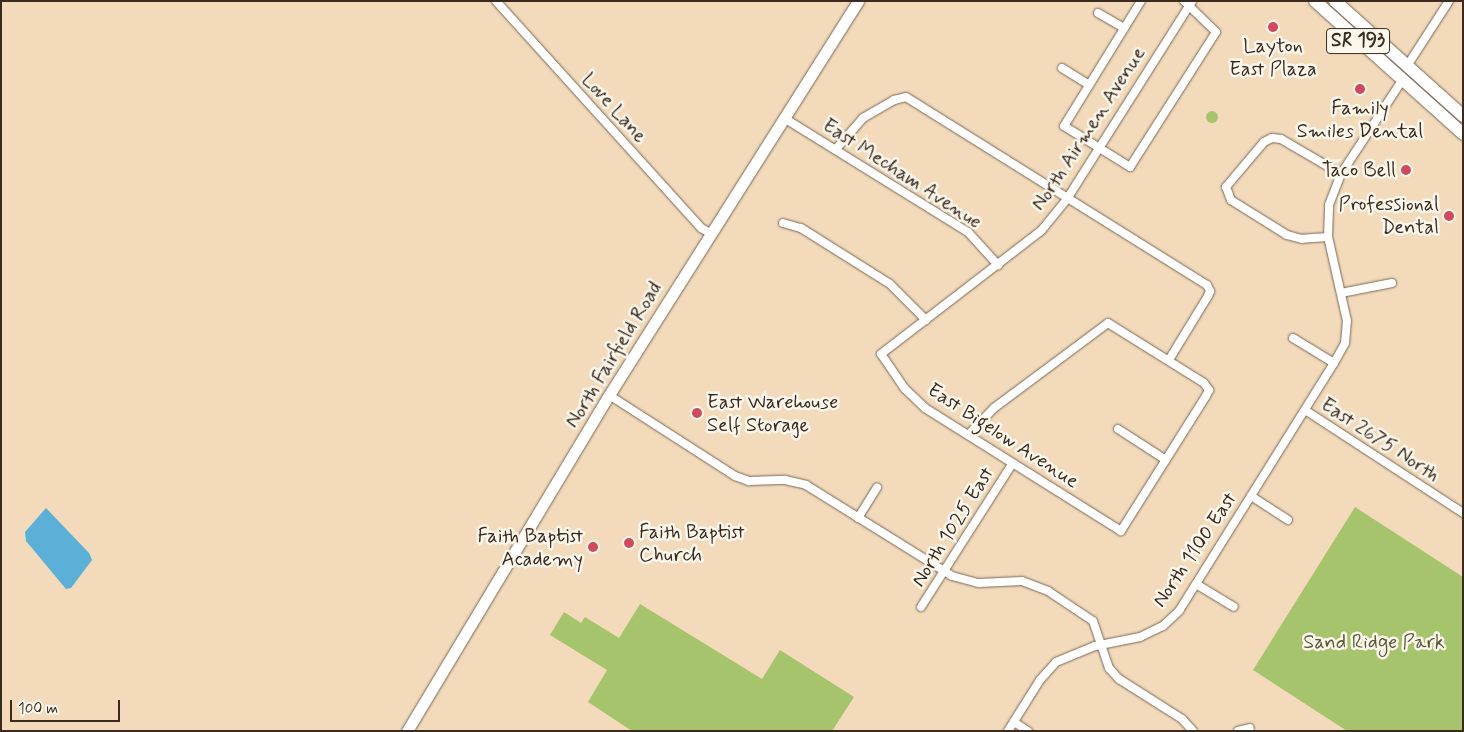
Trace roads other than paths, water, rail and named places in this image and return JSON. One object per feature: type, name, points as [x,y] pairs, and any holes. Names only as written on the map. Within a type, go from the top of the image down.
[{"type":"main road","name":"North Fairfield Road","points":[[407,731],[609,395],[858,1]]},
{"type":"main road","name":"SR 193","points":[[1314,1],[1401,82],[1463,134]]},
{"type":"main road","points":[[1322,1],[1394,64],[1407,66]]},
{"type":"main road","name":"SR 193","points":[[1335,1],[1463,116]]},
{"type":"main road","points":[[1401,82],[1414,83],[1463,126]]},
{"type":"street","name":"Love Lane","points":[[496,1],[701,228],[710,233]]},
{"type":"street","points":[[1141,1],[1064,126],[1130,167],[1216,32],[1188,3]]},
{"type":"street","points":[[1407,66],[1449,1]]},
{"type":"street","name":"North Airmen Avenue","points":[[881,354],[1041,231],[1067,198],[1100,148],[1188,3]]},
{"type":"street","points":[[1098,13],[1124,28]]},
{"type":"street","points":[[1062,68],[1089,85]]},
{"type":"street","name":"North 1100 East","points":[[1008,731],[1040,680],[1056,662],[1076,651],[1140,637],[1163,626],[1179,611],[1334,363],[1345,343],[1347,321],[1328,237],[1329,204],[1341,174],[1401,82]]},
{"type":"street","points":[[836,149],[863,118],[900,97],[906,97],[1207,285],[1210,291],[1169,360]]},
{"type":"street","name":"East Mecham Avenue","points":[[784,118],[968,232],[998,265]]},
{"type":"street","points":[[1328,237],[1302,239],[1287,235],[1230,200],[1226,193],[1228,181],[1264,142],[1272,138],[1281,139],[1341,174]]},
{"type":"street","points":[[783,223],[801,228],[890,284],[926,320]]},
{"type":"street","points":[[1341,293],[1392,283]]},
{"type":"street","points":[[968,435],[994,408],[1108,324],[1169,360],[1208,386],[1206,396],[1166,460],[1118,429]]},
{"type":"street","points":[[1293,338],[1334,363]]},
{"type":"street","name":"East Bigelow Avenue","points":[[881,354],[911,396],[1012,464],[1121,531],[1166,460]]},
{"type":"street","points":[[609,395],[735,476],[749,481],[797,482],[944,572],[968,582],[1022,581],[1048,591],[1093,621],[1109,668],[1119,679],[1182,719],[1193,731]]},
{"type":"street","name":"East 2675 North","points":[[1305,410],[1463,513]]},
{"type":"street","name":"North 1025 East","points":[[921,607],[1012,464]]},
{"type":"street","points":[[858,518],[877,488]]},
{"type":"street","points":[[1251,496],[1288,520]]},
{"type":"street","points":[[1196,584],[1234,607]]},
{"type":"street","points":[[1014,722],[1028,731]]},
{"type":"street","points":[[1238,731],[1250,728]]},
{"type":"water","points":[[46,508],[89,553],[92,560],[71,588],[66,589],[26,541],[25,532]]},
{"type":"place","name":"Layton East Plaza","points":[[1273,27]]},
{"type":"place","name":"Family Smiles Dental","points":[[1360,89]]},
{"type":"place","name":"Taco Bell","points":[[1406,170]]},
{"type":"place","name":"Professional Dental","points":[[1449,216]]},
{"type":"place","name":"East Warehouse Self Storage","points":[[697,413]]},
{"type":"place","name":"Faith Baptist Church","points":[[629,543]]},
{"type":"place","name":"Faith Baptist Academy","points":[[593,547]]},
{"type":"park label","name":"Sand Ridge Park","points":[[1374,642]]}]
